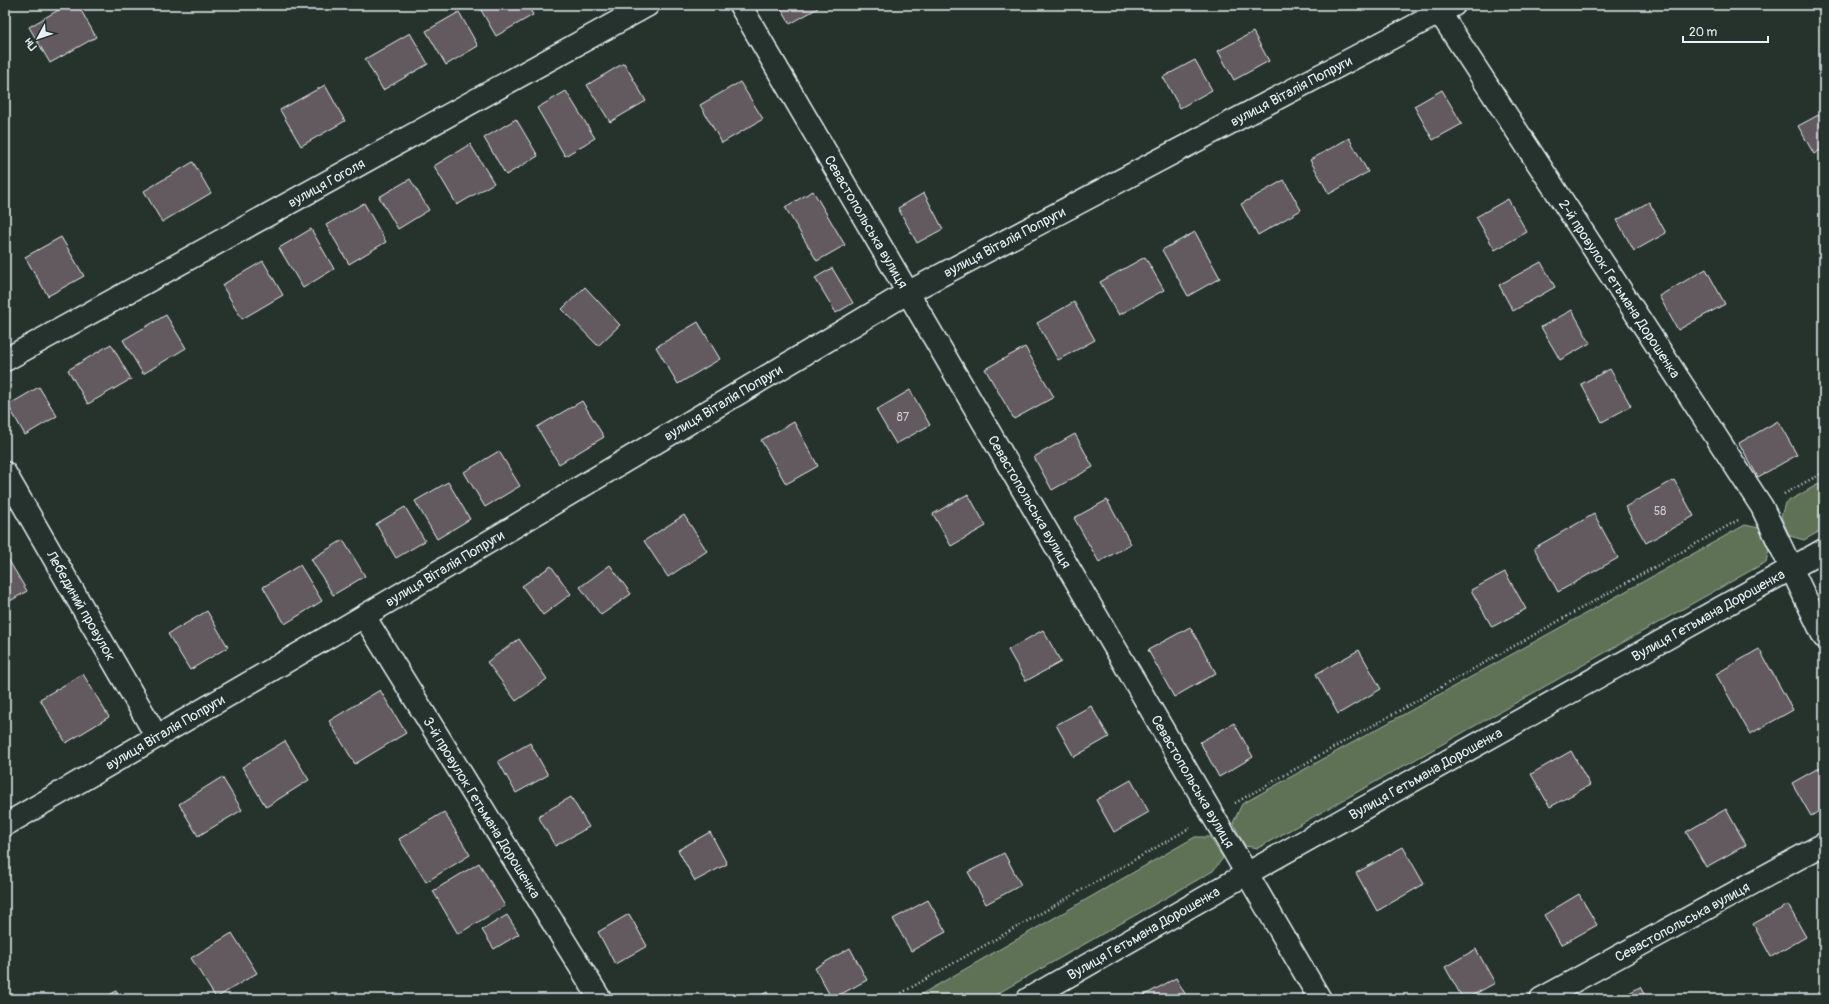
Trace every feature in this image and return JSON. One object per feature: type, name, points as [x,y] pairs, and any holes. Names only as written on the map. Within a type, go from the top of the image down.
[{"type":"street","name":"вулиця Гоголя","points":[[5,360],[648,5]]},
{"type":"street","name":"Севастопольська вулиця","points":[[740,5],[907,293],[1248,873],[1320,999]]},
{"type":"street","name":"вулиця Віталія Попруги","points":[[5,825],[364,616],[907,293],[1447,9]]},
{"type":"street","name":"2-й провулок Гетьмана Дорошенка","points":[[1447,9],[1762,507],[1824,637]]},
{"type":"street","name":"Лебединий провулок","points":[[5,473],[157,737]]},
{"type":"street","name":"Вулиця Гетьмана Дорошенка","points":[[1028,999],[1248,873],[1824,550]]},
{"type":"street","name":"3-й провулок Гетьмана Дорошенка","points":[[364,616],[600,999]]},
{"type":"street","name":"Севастопольська вулиця","points":[[1541,999],[1824,844]]},
{"type":"path","points":[[891,999],[1213,815],[1824,472]]},
{"type":"green space","points":[[1824,481],[1824,529],[1804,540],[1790,536],[1781,517],[1785,503]]},
{"type":"green space","points":[[1745,525],[1759,528],[1770,544],[1766,562],[1258,848],[1245,846],[1233,823],[1242,804]]},
{"type":"green space","points":[[1195,837],[1210,837],[1223,858],[1213,871],[988,999],[913,999]]},
{"type":"building","points":[[67,5],[78,5],[96,37],[50,63],[29,27]]},
{"type":"building","points":[[478,5],[528,5],[533,15],[496,36]]},
{"type":"building","points":[[779,5],[817,5],[818,8],[790,24]]},
{"type":"building","points":[[459,12],[478,46],[446,65],[426,31]]},
{"type":"building","points":[[1253,32],[1269,61],[1234,80],[1218,51]]},
{"type":"building","points":[[410,33],[428,64],[383,90],[365,59]]},
{"type":"building","points":[[1195,60],[1212,90],[1180,108],[1163,77]]},
{"type":"building","points":[[624,63],[646,101],[610,122],[587,85]]},
{"type":"building","points":[[740,82],[763,119],[722,143],[700,105]]},
{"type":"building","points":[[325,85],[345,121],[301,146],[280,110]]},
{"type":"building","points":[[1442,90],[1462,124],[1433,140],[1414,106]]},
{"type":"building","points":[[566,91],[595,138],[565,156],[537,108]]},
{"type":"building","points":[[1824,112],[1824,148],[1814,154],[1798,126]]},
{"type":"building","points":[[516,119],[538,156],[506,175],[484,138]]},
{"type":"building","points":[[1349,138],[1368,172],[1329,194],[1310,160]]},
{"type":"building","points":[[470,144],[494,183],[457,205],[434,166]]},
{"type":"building","points":[[193,162],[211,193],[162,222],[144,191]]},
{"type":"building","points":[[410,179],[429,210],[398,229],[379,197]]},
{"type":"building","points":[[1284,180],[1301,210],[1258,235],[1241,204]]},
{"type":"building","points":[[813,191],[845,245],[817,261],[785,207]]},
{"type":"building","points":[[924,193],[943,229],[917,243],[898,208]]},
{"type":"building","points":[[1508,199],[1527,232],[1495,250],[1476,217]]},
{"type":"building","points":[[1649,202],[1666,233],[1634,251],[1617,220]]},
{"type":"building","points":[[364,203],[386,242],[349,264],[326,225]]},
{"type":"building","points":[[311,229],[334,269],[303,288],[279,248]]},
{"type":"building","points":[[1195,232],[1220,278],[1188,296],[1162,250]]},
{"type":"building","points":[[61,237],[84,276],[48,296],[25,257]]},
{"type":"building","points":[[1145,257],[1164,290],[1119,315],[1100,282]]},
{"type":"building","points":[[263,261],[283,295],[242,319],[222,285]]},
{"type":"building","points":[[1541,262],[1555,287],[1513,311],[1499,285]]},
{"type":"building","points":[[832,268],[853,303],[836,313],[815,278]]},
{"type":"building","points":[[1706,269],[1725,304],[1678,330],[1659,296]]},
{"type":"building","points":[[585,287],[620,325],[598,346],[562,309]]},
{"type":"building","points":[[1074,302],[1095,340],[1058,360],[1037,323]]},
{"type":"building","points":[[1572,310],[1590,343],[1560,360],[1541,327]]},
{"type":"building","points":[[166,315],[186,348],[143,374],[123,340]]},
{"type":"building","points":[[698,322],[720,359],[678,384],[656,347]]},
{"type":"building","points":[[111,344],[131,379],[88,404],[68,370]]},
{"type":"building","points":[[1025,347],[1054,397],[1014,419],[985,369]]},
{"type":"building","points":[[1610,369],[1631,406],[1602,422],[1581,384]]},
{"type":"building","points":[[39,387],[57,416],[25,435],[8,405]]},
{"type":"building","points":[[910,390],[930,425],[896,444],[876,410]]},
{"type":"building","points":[[582,401],[604,437],[559,464],[537,427]]},
{"type":"building","points":[[1778,421],[1797,455],[1758,477],[1739,443]]},
{"type":"building","points":[[794,422],[818,466],[786,484],[761,440]]},
{"type":"building","points":[[1075,434],[1093,467],[1052,490],[1034,457]]},
{"type":"building","points":[[499,451],[520,486],[485,507],[464,472]]},
{"type":"building","points":[[1674,480],[1694,516],[1646,543],[1625,507]]},
{"type":"building","points":[[448,482],[470,519],[437,539],[415,501]]},
{"type":"building","points":[[968,494],[986,526],[951,546],[933,514]]},
{"type":"building","points":[[1107,500],[1131,544],[1099,562],[1074,518]]},
{"type":"building","points":[[405,507],[425,541],[396,558],[376,524]]},
{"type":"building","points":[[1594,514],[1618,558],[1558,592],[1534,548]]},
{"type":"building","points":[[684,515],[707,551],[668,577],[644,541]]},
{"type":"building","points":[[343,540],[365,576],[333,595],[311,559]]},
{"type":"building","points":[[5,554],[27,591],[5,604]]},
{"type":"building","points":[[300,565],[322,601],[285,624],[263,587]]},
{"type":"building","points":[[610,565],[631,594],[601,615],[580,587]]},
{"type":"building","points":[[551,566],[571,594],[543,615],[522,586]]},
{"type":"building","points":[[1505,572],[1526,609],[1492,627],[1471,590]]},
{"type":"building","points":[[207,611],[228,647],[190,670],[168,634]]},
{"type":"building","points":[[1190,627],[1216,673],[1174,697],[1148,650]]},
{"type":"building","points":[[1043,630],[1061,662],[1026,681],[1008,650]]},
{"type":"building","points":[[519,639],[547,679],[516,701],[487,662]]},
{"type":"building","points":[[1759,649],[1793,710],[1750,734],[1716,674]]},
{"type":"building","points":[[1359,650],[1381,689],[1338,714],[1316,674]]},
{"type":"building","points":[[83,674],[109,717],[66,743],[40,699]]},
{"type":"building","points":[[380,690],[406,733],[355,764],[329,721]]},
{"type":"building","points":[[1091,706],[1109,737],[1074,757],[1056,725]]},
{"type":"building","points":[[1234,723],[1253,757],[1219,777],[1200,742]]},
{"type":"building","points":[[285,741],[309,780],[266,807],[242,767]]},
{"type":"building","points":[[530,743],[548,775],[516,793],[498,761]]},
{"type":"building","points":[[1571,751],[1590,785],[1550,807],[1531,774]]},
{"type":"building","points":[[1824,765],[1824,808],[1811,816],[1792,783]]},
{"type":"building","points":[[222,777],[242,810],[198,836],[179,804]]},
{"type":"building","points":[[1131,780],[1149,812],[1114,832],[1096,800]]},
{"type":"building","points":[[571,797],[589,827],[555,846],[538,816]]},
{"type":"building","points":[[1726,809],[1746,845],[1706,867],[1686,832]]},
{"type":"building","points":[[444,812],[470,855],[426,882],[399,839]]},
{"type":"building","points":[[710,832],[727,864],[695,881],[678,850]]},
{"type":"building","points":[[1403,847],[1424,884],[1377,911],[1356,873]]},
{"type":"building","points":[[1004,853],[1021,885],[986,904],[968,872]]},
{"type":"building","points":[[479,863],[505,906],[458,934],[433,891]]},
{"type":"building","points":[[1579,894],[1597,925],[1561,945],[1544,915]]},
{"type":"building","points":[[928,900],[946,932],[911,951],[893,919]]},
{"type":"building","points":[[1788,905],[1806,937],[1771,957],[1753,924]]},
{"type":"building","points":[[629,914],[647,946],[615,964],[598,932]]},
{"type":"building","points":[[507,915],[519,934],[494,949],[482,930]]},
{"type":"building","points":[[232,933],[257,973],[216,998],[191,958]]},
{"type":"building","points":[[850,948],[867,980],[832,999],[815,968]]},
{"type":"building","points":[[1476,949],[1495,983],[1466,999],[1463,999],[1445,967]]},
{"type":"building","points":[[1176,978],[1188,999],[1142,999],[1141,997]]},
{"type":"building","points":[[1640,987],[1647,999],[1618,999]]},
{"type":"building","points":[[116,991],[120,999],[103,999]]},
{"type":"building","points":[[767,992],[770,999],[755,999]]}]
